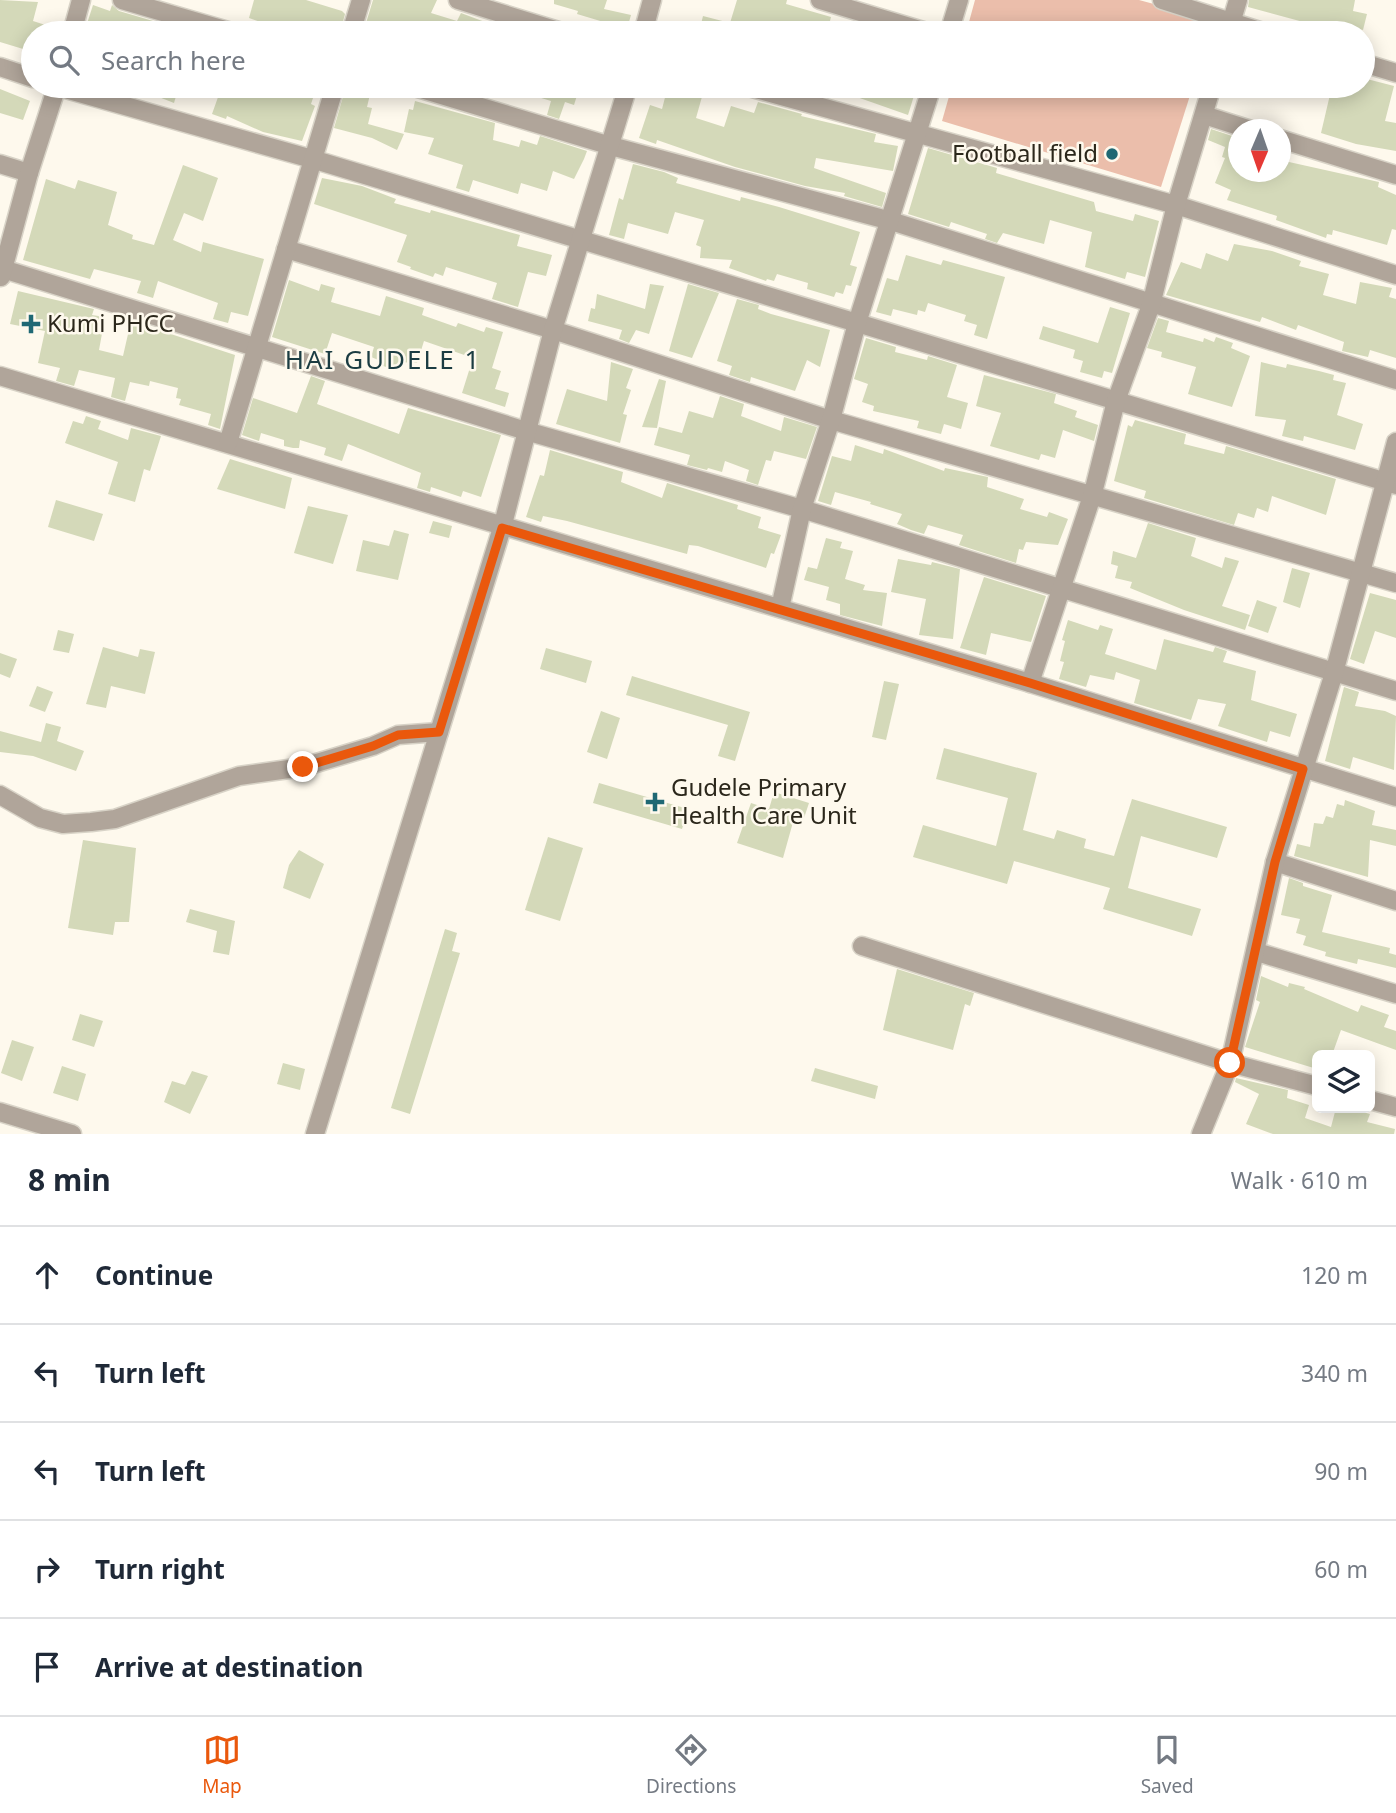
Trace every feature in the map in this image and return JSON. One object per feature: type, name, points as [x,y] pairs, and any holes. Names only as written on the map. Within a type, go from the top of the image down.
[{"type":"street","points":[[75,21],[81,0]]},
{"type":"street","points":[[122,0],[194,21]]},
{"type":"street","points":[[354,21],[360,0]]},
{"type":"street","points":[[458,0],[526,21]]},
{"type":"street","points":[[646,21],[652,0]]},
{"type":"street","points":[[820,0],[890,21]]},
{"type":"street","points":[[953,21],[959,0]]},
{"type":"street","points":[[1163,0],[1213,21]]},
{"type":"street","points":[[1232,21],[1238,0]]},
{"type":"street","points":[[0,67],[21,74]]},
{"type":"street","points":[[1375,67],[1396,73]]},
{"type":"street","points":[[52,98],[1,272],[526,431],[802,509],[1396,691]]},
{"type":"street","points":[[98,98],[312,159],[1390,483]]},
{"type":"street","points":[[228,443],[331,98]]},
{"type":"street","points":[[451,98],[611,146],[891,221],[1396,380]]},
{"type":"street","points":[[315,1134],[502,528],[553,330],[625,98]]},
{"type":"street","points":[[788,98],[1176,205],[1396,275]]},
{"type":"street","points":[[780,608],[802,509],[928,98]]},
{"type":"street","points":[[1030,683],[1093,493],[1116,401],[1151,305],[1176,205],[1209,98]]},
{"type":"street","points":[[1204,115],[1228,123]]},
{"type":"street","points":[[1291,142],[1396,175]]},
{"type":"street","points":[[0,164],[29,173]]},
{"type":"street","points":[[286,248],[553,330],[831,420],[1093,493],[1396,583]]},
{"type":"street","points":[[0,376],[502,528],[1030,683],[1396,797]]},
{"type":"street","points":[[1201,1134],[1230,1063],[1275,862],[1390,483],[1396,442]]},
{"type":"street","points":[[0,795],[40,818],[64,824],[115,819],[239,776],[303,767],[373,746],[398,735],[439,732]]},
{"type":"street","points":[[1275,862],[1396,901]]},
{"type":"street","points":[[862,946],[1230,1063],[1312,1085]]},
{"type":"street","points":[[1257,952],[1396,994]]},
{"type":"street","points":[[1375,1101],[1396,1107]]},
{"type":"street","points":[[0,1112],[72,1134]]},
{"type":"shaded area","points":[[975,0],[1139,0],[1213,20],[1213,21],[969,21]]},
{"type":"shaded area","name":"Football field","points":[[949,98],[1189,98],[1161,187],[942,121]]},
{"type":"building","points":[[0,0],[38,2],[33,21],[21,21],[21,48],[0,42]]},
{"type":"building","points":[[254,0],[306,0],[345,14],[343,21],[258,21],[249,18]]},
{"type":"building","points":[[373,0],[437,0],[431,13],[457,21],[367,21]]},
{"type":"building","points":[[554,0],[607,0],[604,9],[631,15],[629,21],[600,21],[554,4]]},
{"type":"building","points":[[737,0],[787,0],[786,4],[831,17],[830,21],[731,21]]},
{"type":"building","points":[[1249,0],[1355,0],[1353,11],[1367,14],[1365,21],[1300,21],[1248,7]]},
{"type":"building","points":[[93,5],[110,11],[112,5],[119,11],[153,21],[88,21]]},
{"type":"building","points":[[461,13],[482,21],[457,21]]},
{"type":"building","points":[[703,16],[722,21],[702,21]]},
{"type":"building","points":[[1375,81],[1394,86],[1385,121],[1396,123],[1396,151],[1356,144],[1321,133],[1329,98],[1375,98]]},
{"type":"building","points":[[0,89],[30,101],[23,120],[0,113]]},
{"type":"building","points":[[161,98],[175,98],[174,103]]},
{"type":"building","points":[[218,98],[313,98],[311,104],[315,106],[302,141],[263,132],[227,116],[226,119],[212,114]]},
{"type":"building","points":[[343,98],[369,98],[367,107],[372,108],[368,124],[404,134],[397,150],[372,138],[334,128]]},
{"type":"building","points":[[541,98],[576,98],[574,105],[565,102],[559,119],[547,115],[551,101]]},
{"type":"building","points":[[665,98],[702,98],[696,118],[724,127],[731,106],[754,113],[758,102],[802,114],[801,116],[876,134],[874,142],[898,146],[893,171],[816,158],[814,168],[886,193],[882,207],[844,196],[845,193],[805,186],[735,167],[657,140],[656,144],[639,138],[650,105],[662,109]]},
{"type":"building","points":[[860,98],[913,98],[908,115]]},
{"type":"building","points":[[415,101],[495,123],[493,140],[519,147],[521,140],[537,145],[540,136],[587,151],[574,179],[553,171],[547,191],[521,183],[518,194],[473,180],[469,192],[456,188],[463,165],[428,154],[434,138],[404,132],[409,109],[413,110]]},
{"type":"building","points":[[1211,129],[1228,135],[1228,182],[1291,182],[1291,162],[1379,182],[1378,187],[1396,195],[1396,230],[1392,229],[1387,245],[1333,230],[1332,235],[1327,234],[1326,238],[1276,220],[1277,216],[1227,200],[1231,190],[1215,183],[1225,158],[1222,157],[1225,147],[1208,140]]},
{"type":"building","points":[[928,148],[997,168],[996,173],[1094,202],[1096,211],[1133,221],[1135,214],[1159,221],[1145,277],[1127,272],[1125,279],[1085,267],[1092,232],[1050,220],[1044,244],[1003,233],[997,243],[985,239],[987,234],[951,222],[949,227],[908,214]]},
{"type":"building","points":[[633,164],[678,178],[676,183],[740,201],[741,197],[779,207],[860,232],[850,265],[857,267],[851,286],[846,285],[843,294],[836,292],[834,297],[807,289],[808,283],[777,274],[774,281],[766,281],[729,268],[732,260],[700,258],[701,247],[696,245],[704,220],[675,212],[668,234],[628,223],[624,239],[609,235],[619,198],[623,200]]},
{"type":"building","points":[[183,165],[218,178],[203,221],[184,213],[173,240],[201,252],[203,242],[264,259],[248,316],[231,312],[228,323],[213,319],[218,303],[158,281],[153,298],[137,293],[141,281],[94,269],[90,279],[23,260],[46,179],[75,189],[78,180],[117,192],[108,225],[133,235],[132,239],[154,245]]},
{"type":"building","points":[[322,178],[362,186],[396,199],[394,203],[430,213],[431,210],[520,235],[517,246],[552,255],[546,276],[528,272],[518,307],[492,299],[497,283],[446,267],[443,276],[435,273],[433,277],[410,269],[411,267],[397,262],[407,235],[314,204]]},
{"type":"building","points":[[1234,244],[1272,251],[1301,261],[1299,266],[1329,274],[1323,295],[1356,304],[1360,282],[1392,288],[1389,297],[1396,299],[1396,358],[1370,350],[1368,357],[1342,351],[1344,342],[1298,325],[1296,330],[1262,317],[1260,322],[1166,295],[1181,262],[1201,269],[1206,253],[1228,261]]},
{"type":"building","points":[[906,255],[941,265],[943,260],[1005,277],[987,339],[974,335],[977,325],[964,321],[966,315],[928,303],[925,312],[918,310],[917,315],[893,309],[891,316],[876,312],[887,278],[898,281]]},
{"type":"building","points":[[289,280],[319,291],[321,284],[335,288],[331,302],[380,316],[386,296],[424,308],[422,315],[456,327],[458,323],[484,332],[486,327],[503,332],[492,368],[501,371],[495,389],[509,393],[505,407],[462,393],[473,358],[424,341],[417,363],[398,362],[396,370],[380,365],[381,361],[371,357],[374,347],[332,333],[325,354],[272,337]]},
{"type":"building","points":[[650,284],[664,286],[649,334],[636,330],[629,343],[619,339],[622,330],[588,321],[591,308],[595,309],[597,294],[645,309]]},
{"type":"building","points":[[688,284],[719,293],[692,358],[669,351]]},
{"type":"building","points":[[18,291],[94,309],[92,315],[105,317],[99,350],[123,356],[131,321],[235,355],[220,429],[208,425],[211,414],[179,405],[181,399],[176,398],[178,388],[150,381],[149,386],[130,382],[125,401],[111,397],[115,378],[79,370],[74,386],[56,381],[60,368],[38,363],[45,331],[10,324]]},
{"type":"building","points":[[737,299],[759,305],[758,309],[771,314],[830,330],[820,367],[807,360],[795,391],[751,377],[750,382],[729,375],[732,366],[717,361]]},
{"type":"building","points":[[1110,307],[1130,313],[1112,373],[1104,371],[1102,378],[1080,372],[1083,361],[1073,358],[1075,350],[1039,339],[1043,326],[1098,343]]},
{"type":"building","points":[[1158,318],[1169,321],[1166,332],[1203,342],[1204,338],[1214,342],[1216,337],[1233,343],[1231,348],[1250,356],[1232,407],[1188,394],[1196,367],[1161,357],[1162,352],[1147,348]]},
{"type":"building","points":[[866,338],[896,347],[895,352],[927,360],[928,356],[957,365],[947,397],[968,403],[961,429],[944,424],[941,434],[917,428],[919,421],[873,411],[874,406],[862,402],[868,384],[854,379]]},
{"type":"building","points":[[611,362],[633,369],[626,388],[631,390],[623,414],[627,415],[620,443],[556,424],[567,389],[607,401]]},
{"type":"building","points":[[1261,362],[1319,371],[1334,375],[1333,380],[1346,383],[1337,415],[1363,424],[1355,450],[1304,436],[1303,441],[1282,436],[1286,420],[1255,416]]},
{"type":"building","points":[[984,375],[1056,394],[1054,403],[1077,411],[1075,417],[1098,425],[1094,441],[1063,430],[1055,458],[1041,454],[1039,460],[990,446],[1001,413],[976,406]]},
{"type":"building","points":[[311,376],[325,381],[317,404],[399,434],[408,408],[501,435],[481,497],[463,491],[461,497],[431,487],[430,492],[417,488],[421,473],[348,444],[342,461],[324,455],[326,448],[300,440],[299,448],[293,448],[284,446],[284,440],[261,433],[259,441],[242,435],[253,398],[297,413]]},
{"type":"building","points":[[659,379],[666,381],[657,428],[642,427]]},
{"type":"building","points":[[720,396],[744,404],[741,416],[781,431],[784,417],[817,427],[806,459],[774,451],[771,461],[766,460],[758,485],[746,481],[749,470],[725,461],[722,472],[687,465],[690,455],[654,445],[659,427],[682,433],[689,411],[713,418]]},
{"type":"building","points":[[86,416],[101,421],[98,429],[128,440],[131,428],[161,436],[150,471],[144,469],[135,502],[108,494],[118,462],[65,443],[73,421],[83,424]]},
{"type":"building","points":[[1135,420],[1186,434],[1184,444],[1224,454],[1226,446],[1336,479],[1326,515],[1272,496],[1268,512],[1257,508],[1254,518],[1238,513],[1234,525],[1144,498],[1146,491],[1114,481],[1128,425],[1132,427]]},
{"type":"building","points":[[855,445],[883,454],[884,449],[944,471],[945,468],[988,477],[987,487],[1024,499],[1020,509],[1047,517],[1049,512],[1068,519],[1058,545],[1026,542],[1023,550],[1019,549],[1016,563],[959,545],[963,535],[928,525],[924,534],[911,530],[897,524],[902,514],[870,504],[871,502],[835,492],[831,505],[818,501],[832,456],[851,461]]},
{"type":"building","points":[[550,450],[623,472],[621,482],[662,498],[667,483],[738,505],[737,509],[761,517],[758,528],[781,535],[774,554],[771,553],[766,568],[698,546],[689,545],[687,554],[567,521],[543,516],[541,522],[526,517],[540,475],[544,476]]},
{"type":"building","points":[[230,459],[292,478],[285,509],[217,489]]},
{"type":"building","points":[[56,500],[103,514],[94,541],[48,527]]},
{"type":"building","points":[[308,506],[348,515],[333,564],[294,553]]},
{"type":"building","points":[[433,521],[452,526],[449,538],[429,533]]},
{"type":"building","points":[[1148,523],[1196,538],[1191,556],[1222,568],[1225,557],[1239,561],[1222,606],[1250,615],[1245,630],[1184,610],[1130,588],[1132,582],[1115,578],[1118,566],[1111,564],[1113,551],[1136,558]]},
{"type":"building","points":[[394,530],[409,534],[398,580],[356,571],[363,540],[389,546]]},
{"type":"building","points":[[826,538],[842,542],[840,548],[853,551],[845,579],[865,585],[863,590],[887,593],[882,626],[840,615],[840,604],[826,600],[829,587],[804,580],[808,567],[817,569]]},
{"type":"building","points":[[898,559],[931,565],[932,562],[960,569],[953,639],[919,635],[926,599],[891,592]]},
{"type":"building","points":[[1292,568],[1310,573],[1300,608],[1283,602]]},
{"type":"building","points":[[984,577],[1046,596],[1031,642],[991,633],[986,655],[960,648]]},
{"type":"building","points":[[1370,593],[1396,600],[1396,638],[1375,631],[1364,664],[1350,659]]},
{"type":"building","points":[[1257,600],[1277,607],[1268,633],[1248,626]]},
{"type":"building","points":[[1068,620],[1098,630],[1100,625],[1113,629],[1105,654],[1156,670],[1164,639],[1213,652],[1215,647],[1227,651],[1223,662],[1256,671],[1251,700],[1297,714],[1290,737],[1270,731],[1267,742],[1218,726],[1226,704],[1198,699],[1191,720],[1134,703],[1140,680],[1116,672],[1114,680],[1090,675],[1086,687],[1059,679],[1064,662],[1060,661],[1065,641],[1062,640]]},
{"type":"building","points":[[58,630],[74,634],[69,653],[53,650]]},
{"type":"building","points":[[103,647],[138,657],[140,649],[155,652],[145,694],[111,686],[106,708],[86,704]]},
{"type":"building","points":[[546,648],[592,661],[586,683],[540,669]]},
{"type":"building","points":[[0,653],[17,659],[10,678],[0,674]]},
{"type":"building","points":[[632,676],[750,712],[735,761],[718,756],[728,725],[626,695]]},
{"type":"building","points":[[884,681],[899,684],[886,740],[872,737]]},
{"type":"building","points":[[37,686],[53,692],[45,712],[29,706]]},
{"type":"building","points":[[1344,687],[1359,692],[1355,706],[1385,711],[1396,716],[1394,770],[1353,757],[1350,769],[1325,761]]},
{"type":"building","points":[[601,711],[620,718],[607,759],[587,752]]},
{"type":"building","points":[[46,723],[61,727],[57,741],[84,751],[76,771],[33,756],[0,752],[0,731],[41,742]]},
{"type":"building","points":[[944,748],[1037,773],[1023,830],[1054,839],[1057,830],[1086,839],[1084,848],[1114,856],[1132,799],[1227,827],[1217,858],[1141,836],[1128,888],[1201,909],[1192,936],[1103,909],[1110,888],[1014,861],[1007,884],[913,857],[923,825],[996,846],[1008,798],[936,779]]},
{"type":"building","points":[[599,783],[688,809],[682,829],[593,803]]},
{"type":"building","points":[[774,792],[809,803],[804,818],[795,815],[783,858],[737,843],[751,803],[769,809]]},
{"type":"building","points":[[1345,800],[1375,811],[1372,825],[1396,830],[1396,846],[1370,840],[1368,877],[1294,856],[1297,844],[1310,847],[1314,823],[1323,824],[1326,816],[1333,818],[1337,804],[1344,806]]},
{"type":"building","points":[[548,837],[583,848],[560,921],[525,910]]},
{"type":"building","points":[[83,840],[136,848],[129,922],[115,922],[113,935],[68,928]]},
{"type":"building","points":[[299,850],[324,864],[310,899],[283,888],[289,865]]},
{"type":"building","points":[[1289,878],[1303,883],[1303,886],[1332,895],[1322,932],[1390,948],[1389,953],[1396,955],[1396,968],[1358,959],[1357,964],[1325,956],[1326,952],[1303,945],[1306,936],[1296,933],[1300,919],[1281,915]]},
{"type":"building","points":[[190,909],[235,921],[229,955],[213,952],[217,931],[186,922]]},
{"type":"building","points":[[445,929],[457,933],[452,951],[460,953],[410,1114],[391,1108]]},
{"type":"building","points":[[897,969],[974,993],[970,1006],[965,1004],[953,1050],[883,1030]]},
{"type":"building","points":[[1261,976],[1288,987],[1289,983],[1305,987],[1304,989],[1358,1012],[1361,1005],[1389,1015],[1384,1027],[1396,1031],[1396,1050],[1341,1030],[1334,1050],[1312,1050],[1312,1067],[1245,1047],[1260,1002],[1256,1000]]},
{"type":"building","points":[[80,1014],[103,1021],[94,1047],[72,1040]]},
{"type":"building","points":[[12,1040],[34,1047],[22,1081],[1,1073]]},
{"type":"building","points":[[283,1063],[305,1069],[300,1090],[277,1084]]},
{"type":"building","points":[[62,1066],[86,1074],[78,1101],[53,1093]]},
{"type":"building","points":[[815,1068],[878,1086],[875,1099],[811,1081]]},
{"type":"building","points":[[192,1071],[208,1076],[190,1114],[164,1102],[172,1081],[185,1085]]},
{"type":"building","points":[[1236,1078],[1288,1090],[1287,1098],[1309,1105],[1305,1118],[1331,1127],[1335,1113],[1366,1113],[1370,1114],[1367,1122],[1395,1129],[1394,1134],[1273,1134],[1246,1124],[1259,1094],[1235,1082]]},
{"type":"place","name":"Football field","points":[[1112,154]]},
{"type":"place","name":"Kumi PHCC","points":[[31,324]]},
{"type":"place","name":"Gudele Primary Health Care Unit","points":[[655,802]]},
{"type":"district","name":"HAI GUDELE 1","points":[[383,360]]},
{"type":"route","points":[[303,767],[373,746],[398,735],[439,732],[502,528],[1030,683],[1303,769],[1275,862],[1230,1063]]}]
